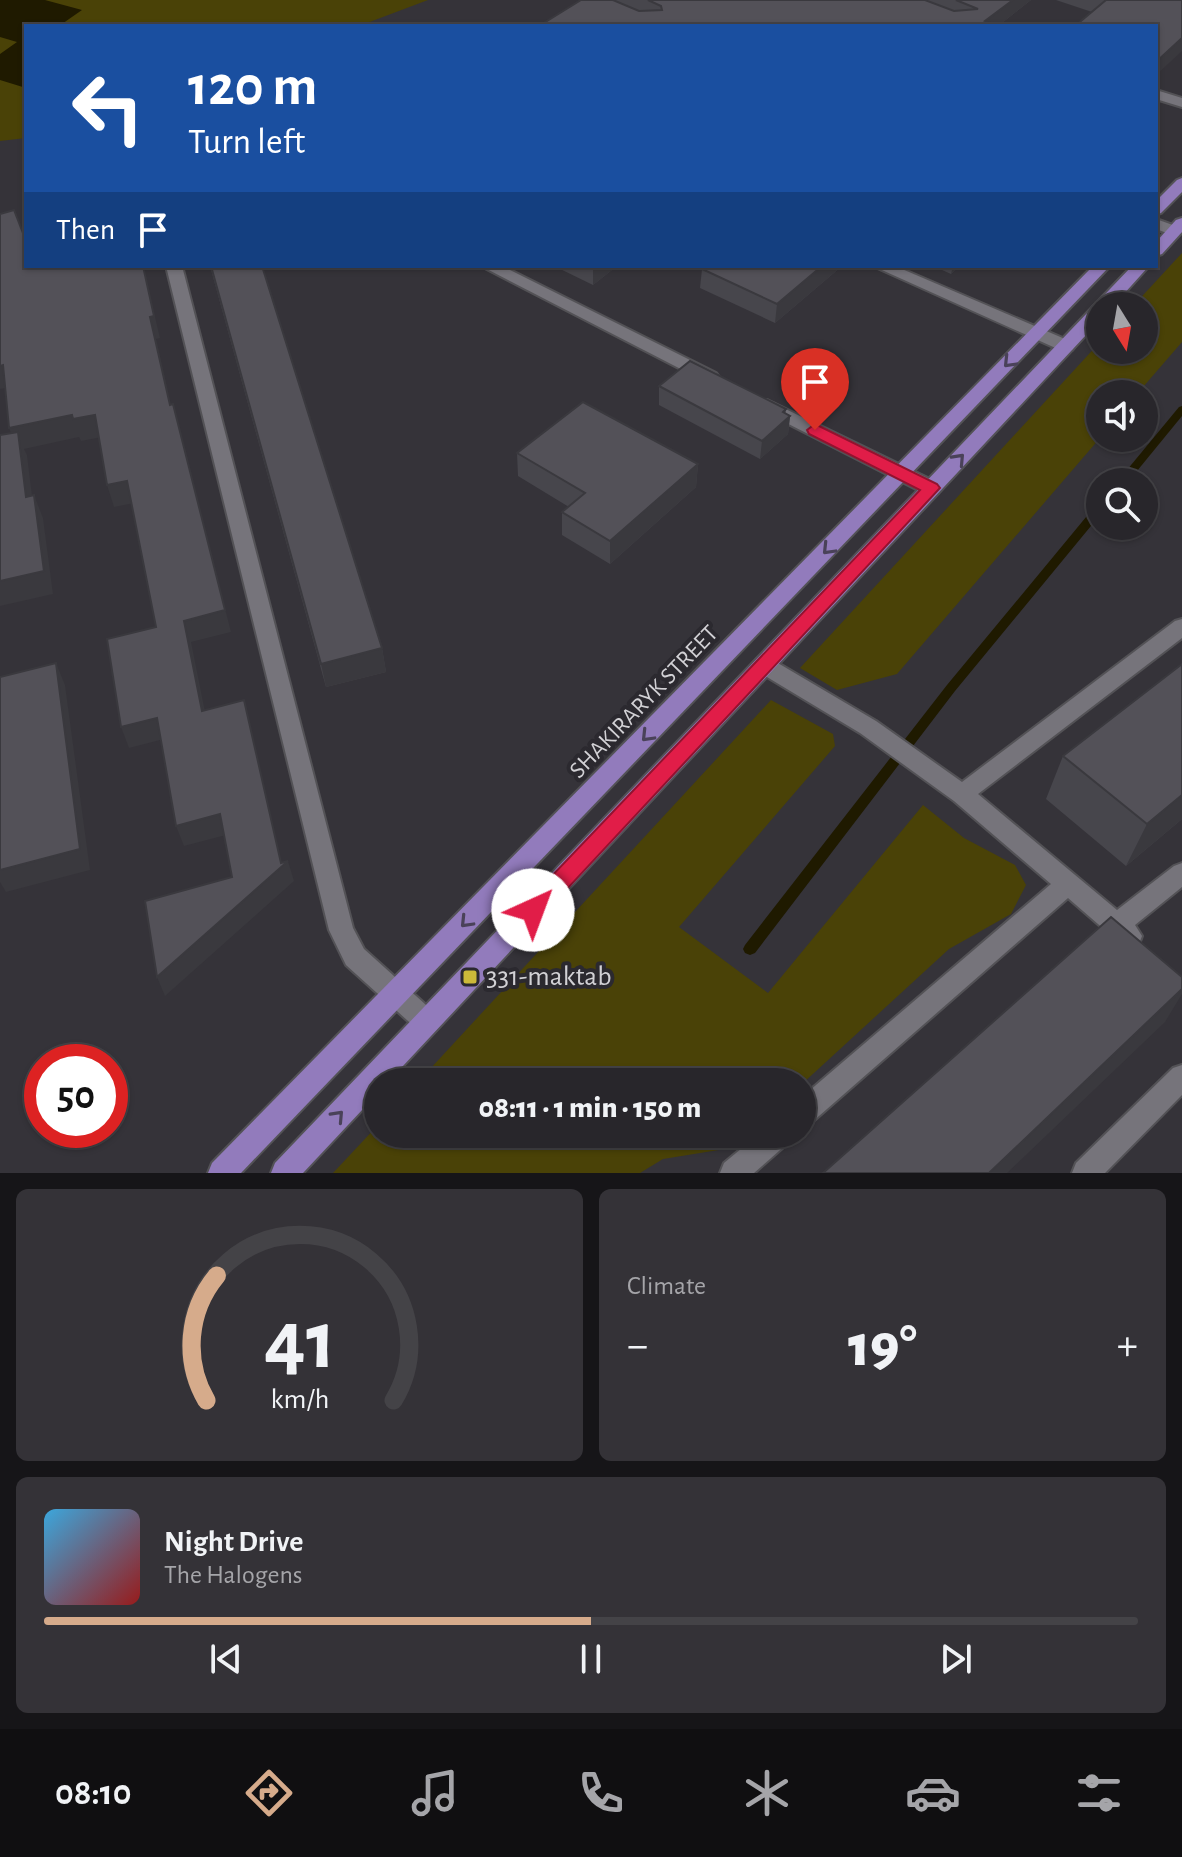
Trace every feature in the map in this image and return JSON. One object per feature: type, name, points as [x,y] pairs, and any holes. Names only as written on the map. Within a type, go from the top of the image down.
[{"type":"main road","points":[[1158,208],[1182,183]]},
{"type":"main road","points":[[1158,249],[1178,227]]},
{"type":"main road","name":"SHAKIRARYK STREET","points":[[222,1173],[1100,268]]},
{"type":"main road","points":[[1117,292],[1139,268]]},
{"type":"main road","points":[[285,1173],[1086,325]]},
{"type":"street","points":[[1158,95],[1182,103]]},
{"type":"street","points":[[1158,224],[1178,227]]},
{"type":"street","points":[[175,268],[341,930],[355,957],[427,1022]]},
{"type":"street","points":[[493,268],[729,387]]},
{"type":"street","points":[[886,268],[1066,346]]},
{"type":"street","points":[[757,401],[931,488]]},
{"type":"street","points":[[962,794],[1182,627]]},
{"type":"street","points":[[764,665],[868,727],[962,794],[1150,954]]},
{"type":"street","points":[[1117,925],[1182,873]]},
{"type":"street","points":[[816,1102],[1069,883]]},
{"type":"street","points":[[1086,1173],[1182,1077]]},
{"type":"street","points":[[734,1173],[763,1148]]},
{"type":"shaded area","points":[[0,0],[428,0],[364,24],[24,24],[24,138],[0,141]]},
{"type":"shaded area","points":[[0,0],[45,0],[82,10],[62,24],[24,24],[24,87],[0,80],[0,54],[17,42],[0,37]]},
{"type":"shaded area","points":[[1182,253],[1182,342],[1149,380],[1086,380],[1088,452],[897,674],[837,690],[800,668],[1086,357],[1086,364],[1158,364],[1158,292],[1146,292]]},
{"type":"shaded area","points":[[771,700],[833,734],[835,746],[679,927],[768,993],[923,805],[964,838],[1015,865],[1026,885],[1011,914],[949,949],[816,1071],[816,1068],[431,1068]]},
{"type":"shaded area","points":[[364,1140],[364,1148],[731,1148],[663,1159],[640,1173],[333,1173]]},
{"type":"building","points":[[581,0],[613,0],[639,11],[662,10],[661,6],[648,0],[925,0],[954,11],[978,9],[956,0],[1013,0],[985,21],[993,24],[542,24]]},
{"type":"building","points":[[1106,0],[1182,0],[1182,38],[1158,60],[1158,24],[1077,24]]},
{"type":"building","points":[[14,210],[24,236],[24,268],[143,268],[154,316],[150,317],[170,405],[173,404],[225,610],[184,621],[202,711],[244,700],[281,863],[288,861],[157,977],[145,901],[232,877],[220,814],[176,826],[157,718],[121,727],[107,639],[156,627],[127,481],[107,485],[95,415],[73,419],[72,415],[9,428],[3,365],[0,366],[0,214]]},
{"type":"building","points":[[212,268],[263,268],[382,648],[321,664]]},
{"type":"building","points":[[703,268],[820,268],[777,304]]},
{"type":"building","points":[[690,361],[786,409],[783,412],[790,416],[762,441],[659,386]]},
{"type":"building","points":[[583,402],[698,464],[610,541],[562,512],[585,493],[517,453]]},
{"type":"building","points":[[18,432],[26,497],[34,495],[44,571],[0,581],[0,435]]},
{"type":"building","points":[[56,663],[80,849],[0,870],[0,677]]},
{"type":"building","points":[[1182,664],[1182,795],[1147,824],[1063,756]]},
{"type":"building","points":[[1111,917],[1182,977],[1182,989],[989,1173],[823,1173]]},
{"type":"waterway","points":[[1134,468],[1182,409]]},
{"type":"waterway","points":[[750,949],[951,688],[1086,525]]},
{"type":"place","name":"331-maktab","points":[[470,977]]},
{"type":"route","points":[[533,910],[931,488],[815,430]]}]
